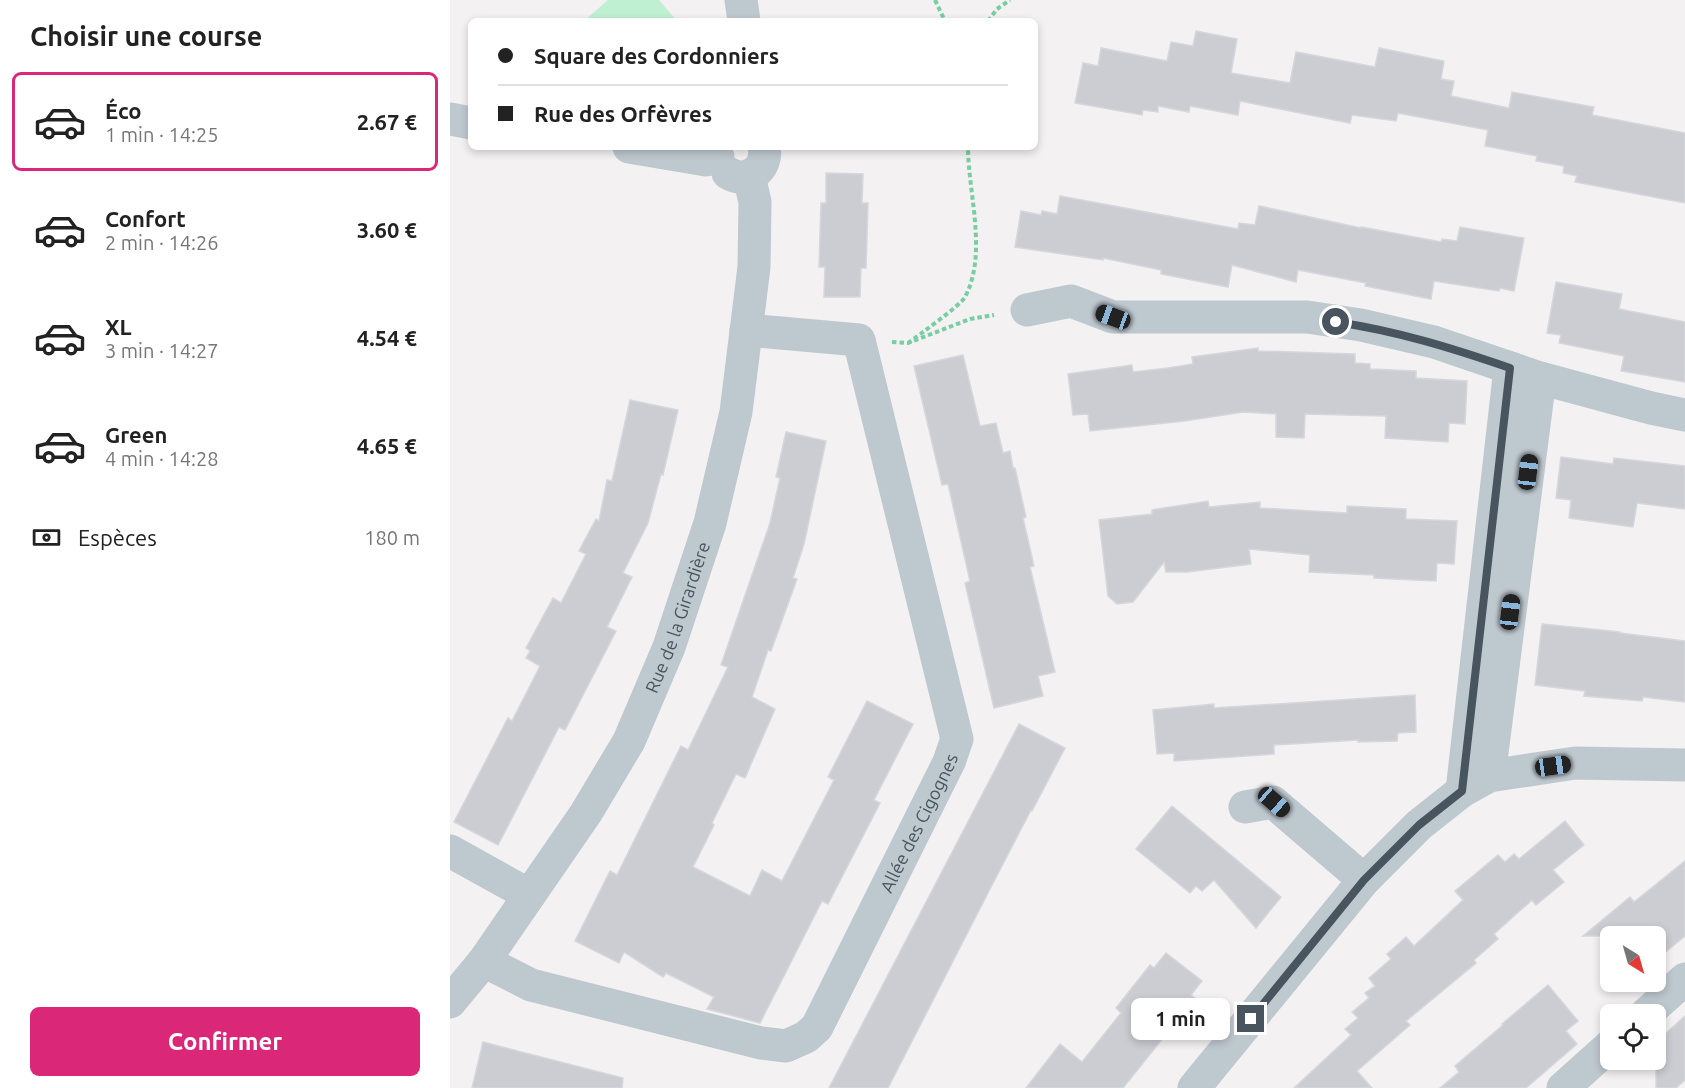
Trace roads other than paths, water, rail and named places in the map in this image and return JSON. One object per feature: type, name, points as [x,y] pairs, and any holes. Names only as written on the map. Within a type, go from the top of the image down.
[{"type":"street","points":[[741,0],[744,18]]},
{"type":"street","points":[[450,119],[468,122]]},
{"type":"street","points":[[646,150],[706,160],[718,152],[725,171],[733,176],[748,176],[761,167],[765,160],[764,150]]},
{"type":"street","name":"Rue de la Girardière","points":[[450,1002],[484,961],[586,813],[629,741],[669,647],[710,522],[736,412],[754,267],[755,202],[748,176]]},
{"type":"street","points":[[1027,310],[1071,301],[1113,317],[1307,317],[1360,325],[1434,342],[1540,378],[1685,415]]},
{"type":"street","name":"Allée des Cigognes","points":[[484,961],[531,985],[761,1043],[786,1046],[806,1037],[817,1027],[949,762],[957,739],[859,340],[746,330]]},
{"type":"street","points":[[1476,783],[1510,368]]},
{"type":"street","points":[[1476,783],[1540,378]]},
{"type":"street","points":[[1194,1088],[1364,880],[1419,825],[1476,783],[1575,763],[1685,765]]},
{"type":"street","points":[[1245,807],[1274,802],[1364,880]]},
{"type":"street","points":[[450,851],[529,895]]},
{"type":"street","points":[[1657,1004],[1685,979]]},
{"type":"street","points":[[1563,1088],[1600,1055]]}]
